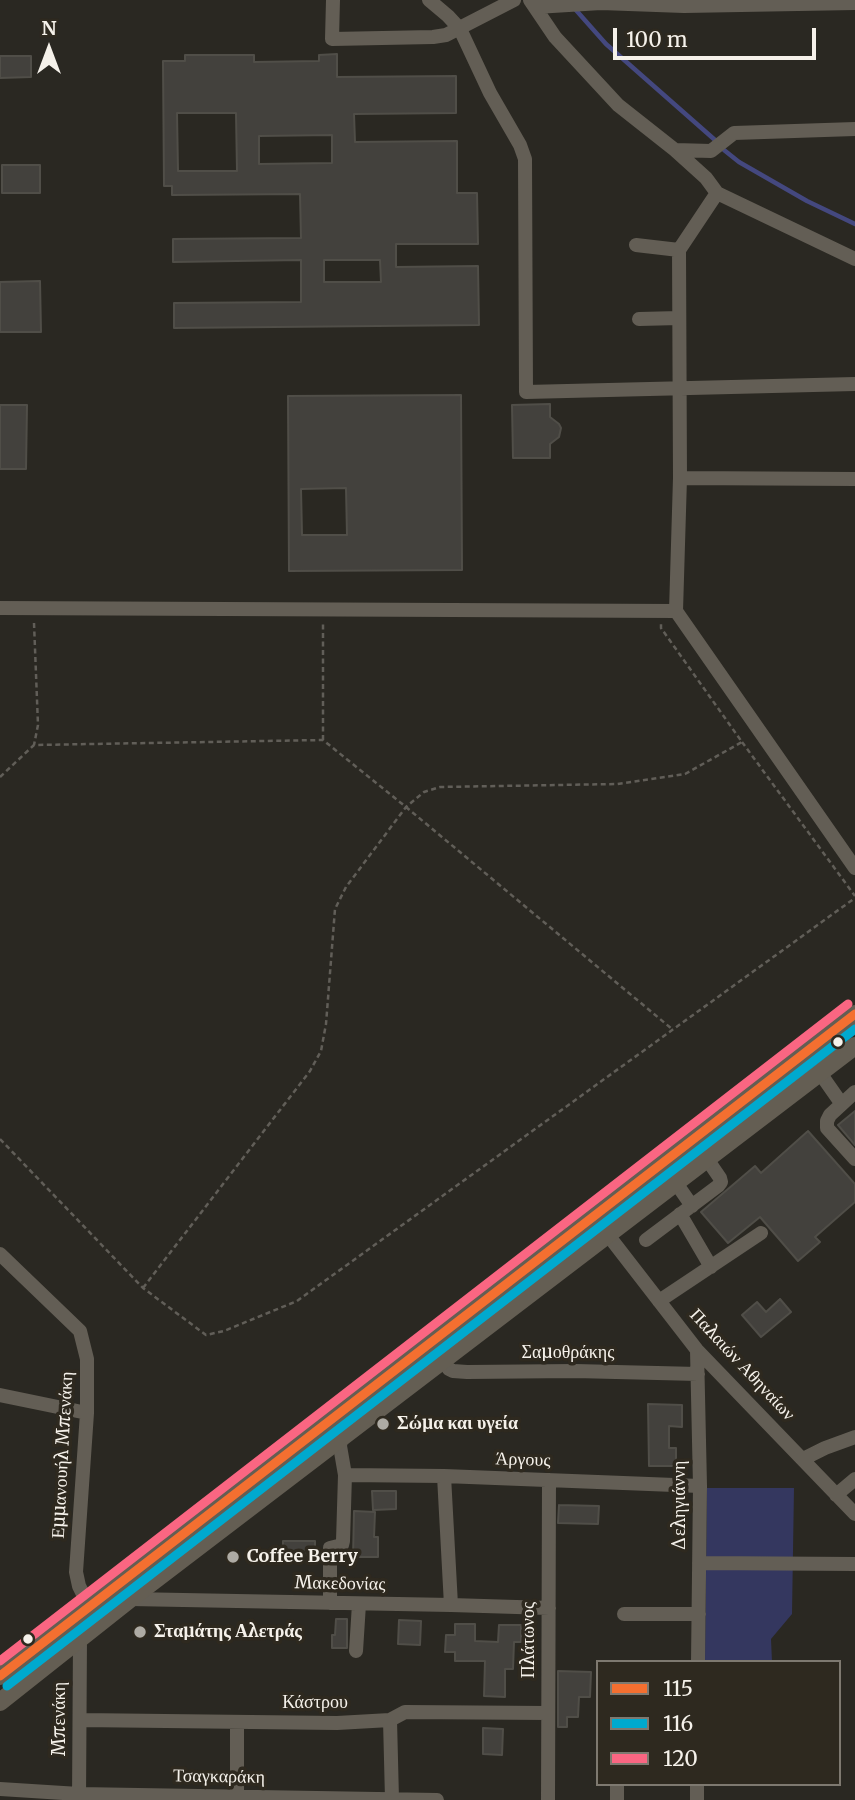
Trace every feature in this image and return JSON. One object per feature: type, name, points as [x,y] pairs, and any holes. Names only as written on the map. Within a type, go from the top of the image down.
[{"type":"main road","points":[[0,1676],[855,1014]]},
{"type":"main road","points":[[0,1702],[855,1046]]},
{"type":"street","points":[[332,0],[332,39],[446,35],[514,0]]},
{"type":"street","points":[[429,0],[460,29],[490,93],[520,145],[524,159],[526,392],[855,384]]},
{"type":"street","points":[[533,3],[855,3]]},
{"type":"street","points":[[533,3],[555,37],[618,105],[675,150],[706,178],[717,193],[855,260]]},
{"type":"street","points":[[675,150],[711,151],[734,133],[855,129]]},
{"type":"street","points":[[717,193],[679,250],[680,478],[677,611],[855,868]]},
{"type":"street","points":[[636,245],[679,250]]},
{"type":"street","points":[[639,319],[679,318]]},
{"type":"street","points":[[680,478],[855,479]]},
{"type":"street","points":[[0,608],[677,611]]},
{"type":"street","points":[[820,1073],[841,1103]]},
{"type":"street","points":[[855,1091],[827,1121],[827,1128],[855,1159]]},
{"type":"street","points":[[646,1240],[718,1186],[720,1178],[707,1159]]},
{"type":"street","points":[[676,1183],[711,1267]]},
{"type":"street","points":[[659,1301],[761,1233]]},
{"type":"street","name":"Παλαιών Αθηναίων","points":[[608,1235],[697,1350],[855,1514]]},
{"type":"street","name":"Εμμανουήλ Μπενάκη","points":[[0,1254],[80,1331],[87,1359],[87,1413],[76,1572],[79,1586],[89,1606]]},
{"type":"street","name":"Δεληγιάννη","points":[[697,1350],[700,1486],[698,1660]]},
{"type":"street","name":"Σαμοθράκης","points":[[443,1361],[453,1371],[467,1372],[698,1374]]},
{"type":"street","points":[[0,1395],[87,1413]]},
{"type":"street","points":[[803,1459],[855,1437]]},
{"type":"street","points":[[330,1603],[330,1548],[342,1545],[343,1541],[345,1475],[341,1439]]},
{"type":"street","name":"Άργους","points":[[345,1475],[700,1486]]},
{"type":"street","points":[[444,1476],[451,1605]]},
{"type":"street","points":[[836,1494],[855,1479]]},
{"type":"street","name":"Πλάτωνος","points":[[548,1800],[549,1480]]},
{"type":"street","points":[[699,1563],[855,1564]]},
{"type":"street","name":"Μακεδονίας","points":[[130,1600],[549,1608]]},
{"type":"street","points":[[356,1651],[359,1604]]},
{"type":"street","points":[[624,1614],[699,1614]]},
{"type":"street","name":"Μπενάκη","points":[[79,1797],[80,1639]]},
{"type":"street","name":"Κάστρου","points":[[80,1720],[337,1723],[390,1720],[405,1712],[548,1713]]},
{"type":"street","points":[[390,1720],[392,1799]]},
{"type":"street","points":[[237,1722],[237,1796]]},
{"type":"street","name":"Τσαγκαράκη","points":[[0,1789],[79,1797],[237,1796],[436,1800]]},
{"type":"path","points":[[0,777],[34,745],[38,725],[33,608]]},
{"type":"path","points":[[323,740],[324,609]]},
{"type":"path","points":[[0,1139],[144,1288],[206,1335],[224,1331],[297,1301],[855,897],[661,628],[660,611]]},
{"type":"path","points":[[34,745],[323,740],[672,1029]]},
{"type":"path","points":[[144,1288],[310,1071],[321,1051],[326,1024],[335,909],[345,887],[406,807],[424,792],[440,787],[617,785],[685,774],[742,742]]},
{"type":"shaded area","points":[[707,1488],[794,1488],[792,1614],[771,1639],[772,1660],[705,1660]]},
{"type":"building","points":[[337,54],[337,77],[456,76],[456,113],[354,114],[355,142],[457,141],[457,193],[477,193],[478,244],[396,244],[396,267],[478,266],[479,325],[174,328],[174,303],[301,302],[301,260],[173,262],[173,239],[301,238],[300,194],[172,195],[172,186],[164,186],[163,61],[185,61],[185,55],[254,55],[254,62],[319,61],[319,55]],"holes":[[[177,113],[236,113],[237,171],[178,171]],[[332,135],[332,163],[259,164],[259,136]],[[324,260],[380,260],[381,282],[324,282]]]},
{"type":"building","points":[[0,56],[31,56],[31,77],[0,78]]},
{"type":"building","points":[[2,165],[40,165],[40,193],[2,193]]},
{"type":"building","points":[[40,281],[41,332],[0,332],[0,282]]},
{"type":"building","points":[[461,395],[462,570],[289,571],[288,396]],"holes":[[[346,488],[347,535],[302,535],[301,489]]]},
{"type":"building","points":[[550,404],[550,417],[561,428],[559,437],[550,444],[550,458],[513,458],[512,405]]},
{"type":"building","points":[[0,405],[27,405],[26,469],[0,469]]},
{"type":"building","points":[[855,1111],[855,1145],[838,1125]]},
{"type":"building","points":[[808,1131],[855,1184],[855,1202],[815,1237],[820,1242],[798,1261],[760,1217],[728,1243],[701,1212],[755,1166],[761,1173]]},
{"type":"building","points":[[780,1299],[791,1312],[761,1337],[742,1315],[757,1302],[766,1312]]},
{"type":"building","points":[[648,1404],[682,1405],[682,1427],[669,1426],[669,1448],[676,1448],[676,1466],[649,1466]]},
{"type":"building","points":[[372,1491],[396,1491],[396,1509],[373,1510]]},
{"type":"building","points":[[559,1505],[599,1506],[598,1524],[558,1523]]},
{"type":"building","points":[[354,1511],[375,1512],[374,1537],[378,1537],[378,1557],[353,1557]]},
{"type":"building","points":[[283,1541],[315,1541],[315,1555],[283,1556]]},
{"type":"building","points":[[336,1619],[347,1619],[347,1648],[332,1648]]},
{"type":"building","points":[[399,1620],[421,1621],[420,1645],[398,1644]]},
{"type":"building","points":[[455,1624],[475,1624],[475,1641],[498,1642],[499,1625],[521,1625],[521,1642],[514,1642],[513,1669],[505,1669],[505,1697],[484,1696],[485,1661],[455,1661],[455,1652],[445,1652],[446,1635],[455,1635]]},
{"type":"building","points":[[558,1671],[591,1672],[590,1697],[579,1697],[578,1717],[567,1717],[567,1727],[558,1727]]},
{"type":"building","points":[[483,1728],[503,1729],[502,1755],[483,1754]]},
{"type":"waterway","points":[[575,9],[606,44],[715,140]]},
{"type":"waterway","points":[[724,150],[739,162],[807,201],[855,224]]},
{"type":"transit line","name":"120","points":[[0,1661],[848,1004]]},
{"type":"transit line","name":"115","points":[[0,1676],[855,1014]]},
{"type":"transit line","name":"116","points":[[7,1686],[855,1029]]},
{"type":"place","name":"Σώμα και υγεία","points":[[383,1424]]},
{"type":"place","name":"Coffee Berry","points":[[233,1557]]},
{"type":"place","name":"Σταμάτης Αλετράς","points":[[140,1632]]}]
